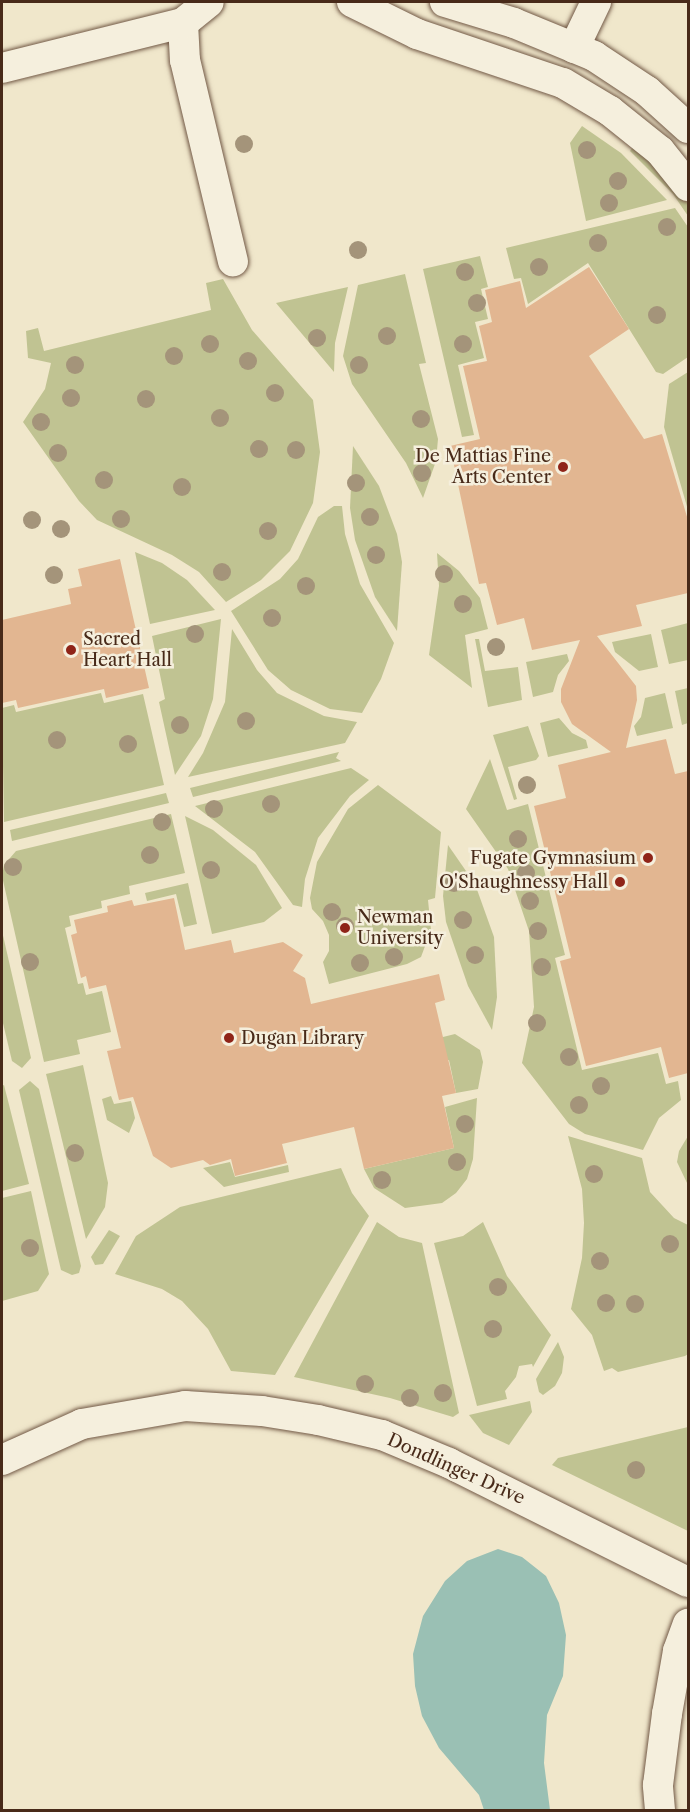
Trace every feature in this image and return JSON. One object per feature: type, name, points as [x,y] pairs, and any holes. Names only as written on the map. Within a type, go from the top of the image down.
[{"type":"street","points":[[2,68],[183,23],[209,2]]},
{"type":"street","points":[[352,2],[417,34],[563,83],[610,111],[643,138],[688,186]]},
{"type":"street","points":[[445,2],[514,23],[594,56],[647,91],[688,128]]},
{"type":"street","points":[[574,48],[596,2]]},
{"type":"street","points":[[183,23],[184,60],[233,261]]},
{"type":"street","name":"Dondlinger Drive","points":[[2,1460],[82,1424],[185,1406],[262,1411],[318,1420],[382,1435],[449,1463],[688,1582]]},
{"type":"street","points":[[660,1810],[658,1785],[667,1714],[678,1651],[688,1624]]},
{"type":"green space","points":[[582,126],[621,153],[667,200],[586,221],[570,143]]},
{"type":"green space","points":[[633,147],[672,183],[688,204],[688,216],[673,194],[630,151]]},
{"type":"green space","points":[[675,208],[688,227],[688,357],[663,374],[656,372],[588,263],[528,304],[521,278],[514,279],[506,248]]},
{"type":"green space","points":[[480,256],[488,287],[481,289],[488,319],[475,322],[484,358],[458,365],[474,435],[462,437],[423,269]]},
{"type":"green space","points":[[405,274],[426,363],[419,364],[438,439],[436,461],[423,498],[406,463],[352,384],[343,356],[358,285]]},
{"type":"green space","points":[[223,279],[252,330],[313,400],[320,452],[313,503],[290,551],[261,580],[226,602],[199,572],[172,555],[97,520],[79,501],[23,422],[45,389],[51,363],[28,358],[26,331],[38,328],[44,351],[211,310],[206,283]]},
{"type":"green space","points":[[348,287],[335,343],[334,372],[276,303]]},
{"type":"green space","points":[[688,372],[688,510],[664,427],[669,384]]},
{"type":"green space","points":[[353,446],[379,486],[397,534],[402,562],[397,631],[375,597],[355,540],[350,508]]},
{"type":"green space","points":[[334,506],[342,506],[345,534],[360,584],[394,643],[381,679],[362,713],[330,709],[291,690],[268,670],[231,611],[280,579],[298,559],[318,517]]},
{"type":"green space","points":[[135,552],[162,563],[187,580],[215,610],[150,624]]},
{"type":"green space","points":[[437,553],[459,571],[480,598],[488,629],[465,635],[472,688],[429,655],[439,586]]},
{"type":"green space","points":[[221,619],[213,699],[201,736],[175,775],[159,702],[165,699],[152,636]]},
{"type":"green space","points":[[688,623],[688,660],[669,664],[661,630]]},
{"type":"green space","points":[[232,629],[257,670],[277,693],[324,716],[357,722],[345,743],[188,777],[203,753],[225,702]]},
{"type":"green space","points":[[651,634],[658,667],[639,671],[615,652],[612,642]]},
{"type":"green space","points":[[475,639],[479,639],[485,671],[518,667],[522,700],[488,707]]},
{"type":"green space","points":[[567,654],[569,661],[558,675],[553,692],[533,697],[526,662]]},
{"type":"green space","points":[[688,688],[688,723],[682,725],[675,691]]},
{"type":"green space","points":[[101,693],[104,703],[143,694],[164,785],[4,822],[2,708],[14,705],[16,712]]},
{"type":"green space","points":[[665,693],[673,728],[637,736],[634,726],[641,717],[645,698]]},
{"type":"green space","points":[[559,718],[572,733],[586,740],[588,748],[548,757],[540,723]]},
{"type":"green space","points":[[528,726],[539,756],[536,760],[508,767],[517,799],[514,800],[493,735]]},
{"type":"green space","points":[[339,752],[336,758],[341,761],[193,797],[190,788]]},
{"type":"green space","points":[[490,759],[507,810],[528,804],[565,955],[555,958],[582,1070],[658,1053],[666,1084],[678,1081],[681,1100],[659,1118],[643,1150],[585,1134],[569,1124],[522,1063],[534,1007],[529,931],[508,869],[466,809]]},
{"type":"green space","points":[[351,768],[369,780],[350,796],[318,838],[305,879],[302,907],[293,905],[255,852],[195,806]]},
{"type":"green space","points":[[378,785],[441,832],[435,898],[428,900],[431,930],[421,957],[407,964],[329,984],[323,962],[329,951],[329,935],[323,921],[312,909],[310,898],[317,862],[348,809]]},
{"type":"green space","points":[[166,793],[169,803],[12,841],[10,830]]},
{"type":"green space","points":[[171,814],[185,873],[129,886],[130,894],[101,901],[102,908],[69,916],[71,926],[65,928],[78,984],[83,983],[86,995],[102,991],[111,1032],[77,1040],[80,1054],[44,1062],[2,876],[4,865],[16,851]]},
{"type":"green space","points":[[185,816],[213,830],[256,865],[282,908],[264,922],[212,934]]},
{"type":"green space","points":[[448,845],[475,884],[494,937],[497,997],[492,1030],[468,986],[446,922],[443,896]]},
{"type":"green space","points":[[188,883],[197,924],[184,927],[176,894],[147,901],[145,893]]},
{"type":"green space","points":[[2,931],[31,1058],[22,1068],[12,1061],[2,1019]]},
{"type":"green space","points":[[455,1034],[480,1050],[483,1062],[478,1089],[456,1093],[449,1060],[433,1063],[427,1041]]},
{"type":"green space","points":[[83,1065],[108,1183],[105,1207],[86,1239],[46,1074]]},
{"type":"green space","points":[[30,1081],[39,1089],[81,1266],[79,1273],[72,1275],[61,1270],[19,1090]]},
{"type":"green space","points":[[4,1085],[29,1184],[2,1191],[2,1086]]},
{"type":"green space","points":[[111,1096],[114,1104],[131,1101],[135,1118],[129,1133],[107,1120],[102,1099]]},
{"type":"green space","points":[[477,1098],[473,1159],[467,1179],[456,1193],[442,1203],[405,1208],[374,1188],[364,1169],[454,1148],[445,1107]]},
{"type":"green space","points":[[568,1136],[642,1158],[650,1192],[674,1218],[688,1225],[688,1354],[685,1356],[618,1372],[612,1368],[604,1371],[592,1335],[571,1309],[582,1258],[584,1223],[582,1189]]},
{"type":"green space","points":[[688,1136],[688,1185],[677,1162],[679,1151]]},
{"type":"green space","points":[[230,1162],[235,1177],[288,1165],[289,1172],[224,1187],[203,1168]]},
{"type":"green space","points":[[341,1168],[352,1193],[369,1216],[275,1375],[231,1371],[208,1329],[182,1301],[162,1289],[115,1274],[136,1236],[180,1207]]},
{"type":"green space","points":[[31,1191],[49,1274],[38,1291],[2,1301],[2,1198]]},
{"type":"green space","points":[[377,1222],[399,1237],[422,1243],[459,1413],[453,1417],[390,1398],[294,1377]]},
{"type":"green space","points":[[483,1222],[507,1276],[551,1335],[533,1367],[532,1364],[519,1366],[516,1377],[505,1391],[507,1399],[477,1406],[434,1243],[463,1236]]},
{"type":"green space","points":[[109,1230],[120,1236],[103,1264],[95,1265],[91,1257]]},
{"type":"green space","points":[[558,1342],[564,1357],[562,1373],[555,1386],[543,1395],[539,1392],[536,1379]]},
{"type":"green space","points":[[530,1401],[532,1412],[509,1445],[483,1433],[469,1415]]},
{"type":"green space","points":[[688,1427],[688,1531],[552,1465],[558,1458]]},
{"type":"water","points":[[498,1549],[522,1557],[546,1576],[559,1603],[566,1635],[563,1676],[547,1715],[544,1763],[550,1810],[484,1810],[479,1795],[439,1748],[422,1716],[415,1686],[413,1654],[423,1616],[445,1581],[467,1561]]},
{"type":"building","points":[[589,267],[629,329],[589,356],[644,439],[662,434],[688,520],[688,593],[636,605],[642,626],[597,636],[636,686],[637,700],[626,748],[666,739],[675,774],[688,771],[688,1073],[669,1078],[661,1047],[586,1066],[560,961],[571,958],[534,806],[566,798],[558,765],[611,752],[572,724],[561,702],[561,689],[580,640],[532,650],[524,618],[497,625],[486,583],[479,584],[450,446],[480,439],[463,366],[487,361],[479,326],[492,322],[485,290],[520,281],[526,308]]},
{"type":"building","name":"Sacred Heart Hall","points":[[120,559],[149,688],[106,698],[104,689],[18,708],[16,700],[2,703],[2,620],[71,604],[68,589],[82,586],[78,569]]},
{"type":"building","name":"Dugan Library","points":[[174,898],[185,950],[231,940],[234,953],[283,942],[303,955],[293,971],[305,978],[311,1004],[439,974],[445,1000],[435,1003],[456,1093],[442,1096],[454,1148],[364,1169],[354,1127],[282,1144],[287,1163],[235,1176],[231,1159],[210,1165],[203,1160],[171,1168],[153,1156],[133,1097],[119,1100],[107,1051],[121,1048],[106,985],[89,989],[86,976],[81,978],[71,935],[77,933],[74,920],[108,912],[107,906],[132,900],[134,906]]},
{"type":"place","name":"De Mattias Fine Arts Center","points":[[563,467]]},
{"type":"place","name":"Sacred Heart Hall","points":[[71,650]]},
{"type":"place","name":"Fugate Gymnasium","points":[[648,858]]},
{"type":"place","name":"O'Shaughnessy Hall","points":[[620,882]]},
{"type":"place","name":"Newman University","points":[[345,928]]},
{"type":"place","name":"Dugan Library","points":[[229,1038]]}]
